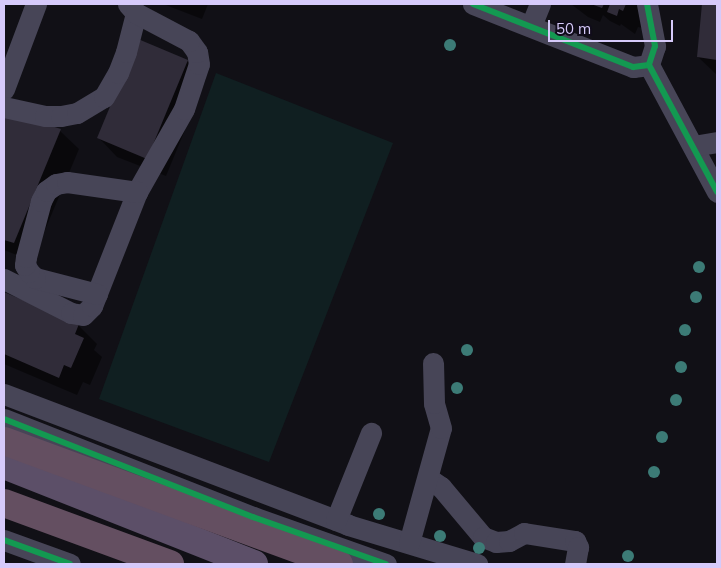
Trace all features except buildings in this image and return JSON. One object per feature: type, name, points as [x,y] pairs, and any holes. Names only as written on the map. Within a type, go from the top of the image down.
[{"type":"highway","points":[[4,441],[340,564]]},
{"type":"highway","points":[[4,503],[170,564]]},
{"type":"main road","points":[[4,465],[254,564]]},
{"type":"street","points":[[4,89],[36,4]]},
{"type":"street","points":[[473,4],[633,68],[649,65]]},
{"type":"street","points":[[531,26],[540,4]]},
{"type":"street","points":[[647,4],[655,46],[649,65],[717,192]]},
{"type":"street","points":[[4,107],[45,116],[61,116],[91,106],[104,97],[118,73],[126,52],[132,8],[189,41],[197,52],[199,64],[184,109],[137,192],[92,306],[83,315],[71,313],[4,279]]},
{"type":"street","points":[[693,146],[717,142]]},
{"type":"street","points":[[97,294],[35,278],[29,272],[25,265],[26,257],[41,201],[46,191],[56,184],[67,182],[137,192]]},
{"type":"street","points":[[409,543],[440,428],[434,404],[432,363]]},
{"type":"street","points":[[4,394],[336,520],[477,564]]},
{"type":"street","points":[[4,419],[253,516],[386,564]]},
{"type":"street","points":[[336,520],[371,433]]},
{"type":"street","points":[[428,478],[441,487],[483,537],[496,542],[510,540],[524,533],[575,541],[578,547],[575,564]]},
{"type":"street","points":[[253,516],[263,492]]},
{"type":"street","points":[[4,540],[70,564]]},
{"type":"shaded area","points":[[216,73],[393,143],[269,462],[99,399]]},
{"type":"cycle path","points":[[473,4],[633,67],[649,65]]},
{"type":"cycle path","points":[[647,4],[655,46],[649,65],[717,192]]},
{"type":"cycle path","points":[[4,419],[253,517],[386,564]]},
{"type":"cycle path","points":[[4,540],[70,564]]}]
